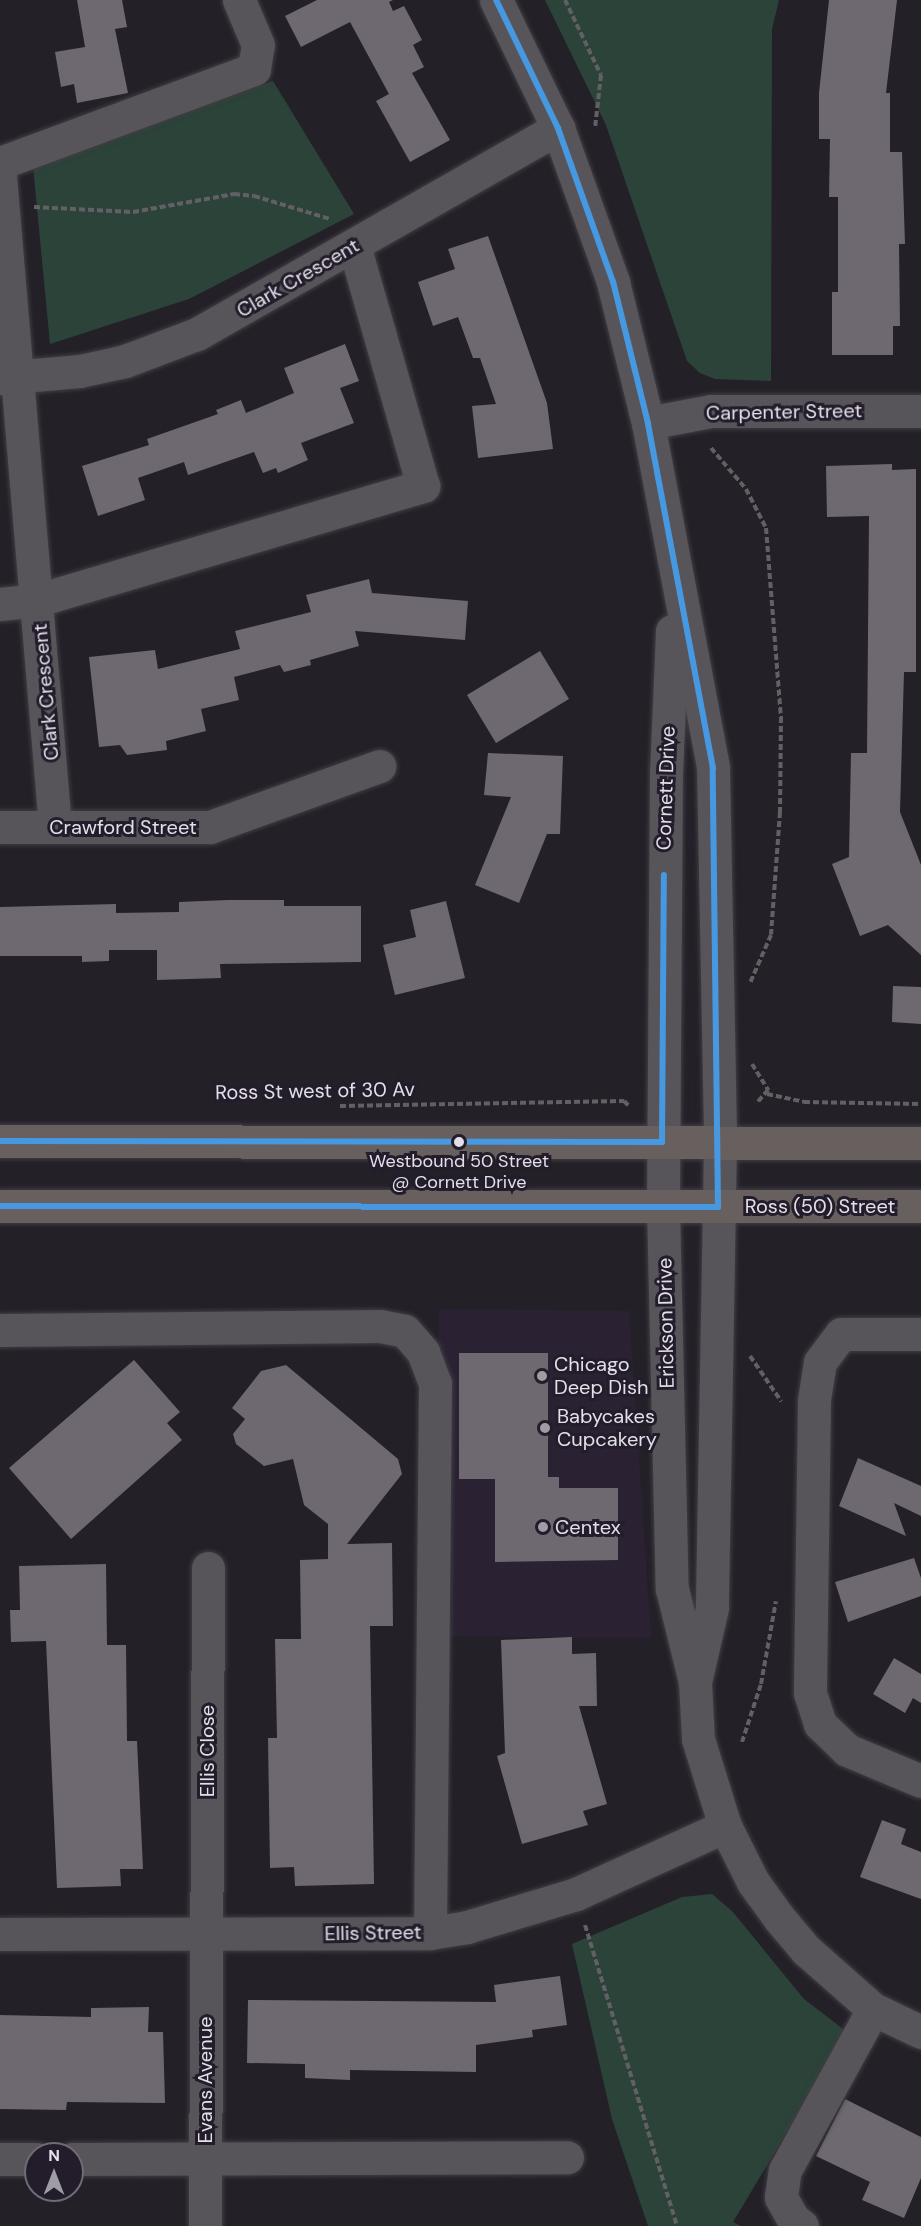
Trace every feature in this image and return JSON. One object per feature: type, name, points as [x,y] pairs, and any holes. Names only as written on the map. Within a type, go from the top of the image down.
[{"type":"main road","points":[[0,1141],[921,1143]]},
{"type":"main road","name":"Ross (50) Street","points":[[0,1206],[921,1206]]},
{"type":"street","points":[[0,163],[254,69],[258,45],[239,0]]},
{"type":"street","name":"Cornett Drive","points":[[496,0],[558,128],[613,282],[648,423],[712,768],[720,1143],[718,1207]]},
{"type":"street","name":"Clark Crescent","points":[[55,826],[38,600],[10,378],[80,371],[167,346],[225,320],[558,128]]},
{"type":"street","points":[[2,192],[10,378]]},
{"type":"street","points":[[0,603],[38,600],[423,486],[364,240]]},
{"type":"street","name":"Carpenter Street","points":[[648,423],[711,411],[921,411]]},
{"type":"street","name":"Cornett Drive","points":[[662,1142],[666,784],[675,578]]},
{"type":"street","name":"Crawford Street","points":[[0,827],[210,827],[379,766]]},
{"type":"street","name":"Erickson Drive","points":[[662,1142],[672,1589],[695,1682],[698,1739],[725,1826],[753,1882],[779,1918],[806,1950],[873,2009],[921,2032]]},
{"type":"street","name":"Erickson Drive","points":[[695,1682],[712,1608],[718,1207]]},
{"type":"street","points":[[0,1330],[380,1326],[405,1331],[423,1352],[435,1383],[430,1933]]},
{"type":"street","points":[[921,1334],[841,1334],[820,1362],[814,1400],[810,1693],[820,1724],[847,1750],[921,1781]]},
{"type":"street","name":"Ellis Close","points":[[206,1935],[208,1568]]},
{"type":"street","name":"Ellis Street","points":[[0,1934],[430,1933],[507,1918],[576,1894],[725,1826]]},
{"type":"street","name":"Evans Avenue","points":[[205,2226],[206,1935]]},
{"type":"street","points":[[801,2226],[793,2219],[781,2197],[785,2170],[873,2009]]},
{"type":"street","points":[[84,2159],[567,2157]]},
{"type":"street","points":[[0,2159],[24,2159]]},
{"type":"path","points":[[565,0],[600,68],[601,88],[594,117],[598,136]]},
{"type":"path","points":[[2,192],[133,212],[234,194],[254,196],[364,240]]},
{"type":"path","points":[[711,448],[746,489],[766,528],[782,717],[780,812],[771,935],[747,992]]},
{"type":"path","points":[[749,1058],[764,1081],[767,1094]]},
{"type":"path","points":[[767,1094],[804,1102],[921,1104]]},
{"type":"path","points":[[756,1104],[767,1094]]},
{"type":"path","name":"Ross St west of 30 Av","points":[[337,1106],[624,1101],[628,1105]]},
{"type":"path","points":[[745,1347],[775,1389],[782,1406]]},
{"type":"path","points":[[742,1742],[760,1684],[776,1593]]},
{"type":"path","points":[[576,1894],[677,2226]]},
{"type":"shaded area","points":[[439,1309],[629,1311],[651,1638],[440,1636]]},
{"type":"green space","points":[[545,0],[779,0],[772,29],[771,381],[715,379],[700,373],[687,361],[606,125]]},
{"type":"green space","points":[[273,81],[354,214],[189,299],[50,344],[33,166]]},
{"type":"green space","points":[[712,1894],[732,1911],[804,1999],[847,2032],[733,2222],[741,2226],[648,2226],[612,2119],[572,1944],[682,1897]]},
{"type":"building","points":[[77,0],[122,0],[127,27],[115,29],[128,93],[77,103],[74,84],[61,87],[55,52],[85,47]]},
{"type":"building","points":[[317,0],[393,0],[389,2],[393,11],[404,6],[422,40],[413,45],[424,67],[412,73],[450,140],[410,162],[376,101],[389,94],[350,22],[301,47],[285,16]]},
{"type":"building","points":[[829,0],[897,0],[886,93],[890,93],[890,152],[902,152],[905,244],[899,244],[900,326],[893,326],[893,355],[832,355],[832,292],[838,292],[838,197],[829,197],[830,139],[819,139],[819,93]]},
{"type":"building","points":[[488,236],[547,403],[553,449],[478,458],[472,406],[496,404],[480,358],[473,358],[458,317],[433,326],[418,282],[455,269],[448,249]]},
{"type":"building","points":[[345,344],[359,381],[340,388],[354,423],[301,443],[308,460],[278,473],[276,468],[263,473],[254,452],[188,475],[184,462],[138,478],[145,500],[98,516],[82,466],[149,445],[147,439],[218,414],[216,410],[241,400],[246,413],[294,393],[284,368]]},
{"type":"building","points":[[892,464],[892,470],[916,469],[916,672],[904,672],[900,812],[921,865],[921,955],[888,925],[860,936],[832,864],[849,857],[851,753],[867,753],[869,516],[827,517],[826,466]]},
{"type":"building","points":[[369,579],[372,593],[468,601],[465,640],[355,631],[359,646],[310,660],[311,665],[284,672],[280,665],[234,677],[239,700],[201,709],[206,731],[166,741],[167,750],[127,755],[120,745],[99,747],[89,657],[155,650],[158,669],[240,649],[235,631],[311,612],[306,595]]},
{"type":"building","points":[[540,651],[569,699],[496,743],[467,695]]},
{"type":"building","points":[[488,753],[563,756],[560,834],[547,834],[519,903],[475,885],[511,797],[484,795]]},
{"type":"building","points":[[284,900],[284,906],[361,906],[361,962],[220,964],[221,978],[157,980],[157,950],[109,950],[109,961],[82,962],[82,956],[0,956],[0,907],[116,904],[116,913],[179,912],[179,902]]},
{"type":"building","points":[[446,901],[465,978],[395,995],[383,945],[416,937],[410,910]]},
{"type":"building","points":[[893,986],[921,987],[921,1024],[892,1022]]},
{"type":"building","points":[[459,1353],[548,1353],[548,1477],[559,1477],[559,1488],[618,1488],[618,1560],[495,1562],[495,1479],[459,1479]]},
{"type":"building","points":[[134,1360],[180,1412],[167,1423],[182,1440],[71,1539],[9,1468]]},
{"type":"building","points":[[286,1365],[398,1459],[402,1474],[347,1544],[392,1543],[393,1626],[370,1626],[374,1884],[295,1886],[294,1867],[270,1868],[268,1738],[277,1738],[275,1639],[301,1639],[300,1560],[328,1559],[328,1524],[304,1505],[293,1459],[264,1466],[236,1444],[233,1434],[245,1419],[232,1408],[261,1371]]},
{"type":"building","points":[[858,1458],[921,1486],[921,1516],[894,1503],[906,1536],[839,1506]]},
{"type":"building","points":[[914,1558],[921,1578],[921,1596],[848,1622],[835,1582]]},
{"type":"building","points":[[106,1564],[107,1645],[126,1645],[127,1741],[137,1741],[143,1869],[120,1869],[121,1886],[57,1888],[46,1641],[11,1642],[10,1610],[20,1610],[19,1566]]},
{"type":"building","points":[[572,1637],[572,1654],[596,1653],[597,1706],[579,1706],[607,1804],[583,1811],[588,1825],[522,1844],[497,1756],[505,1753],[501,1640]]},
{"type":"building","points":[[894,1658],[921,1674],[921,1703],[913,1698],[905,1713],[873,1694]]},
{"type":"building","points":[[882,1820],[906,1829],[901,1844],[921,1852],[921,1899],[860,1877]]},
{"type":"building","points":[[560,1976],[567,2025],[532,2030],[533,2037],[476,2045],[476,2072],[350,2070],[350,2080],[305,2078],[305,2064],[247,2063],[248,2000],[496,2002],[494,1985]]},
{"type":"building","points":[[149,2007],[148,2032],[163,2032],[165,2103],[67,2102],[66,2110],[0,2109],[0,2015],[91,2017],[91,2008]]},
{"type":"building","points":[[845,2099],[921,2137],[921,2178],[904,2218],[862,2200],[870,2182],[816,2156]]},
{"type":"transit line","points":[[0,1206],[718,1207],[713,768],[648,423],[613,282],[558,128],[496,0]]},
{"type":"transit line","points":[[0,1141],[662,1142],[664,875]]},
{"type":"place","name":"Westbound 50 Street @ Cornett Drive","points":[[459,1142]]},
{"type":"place","name":"Chicago Deep Dish","points":[[542,1376]]},
{"type":"place","name":"Babycakes Cupcakery","points":[[545,1428]]},
{"type":"place","name":"Centex","points":[[543,1527]]}]
